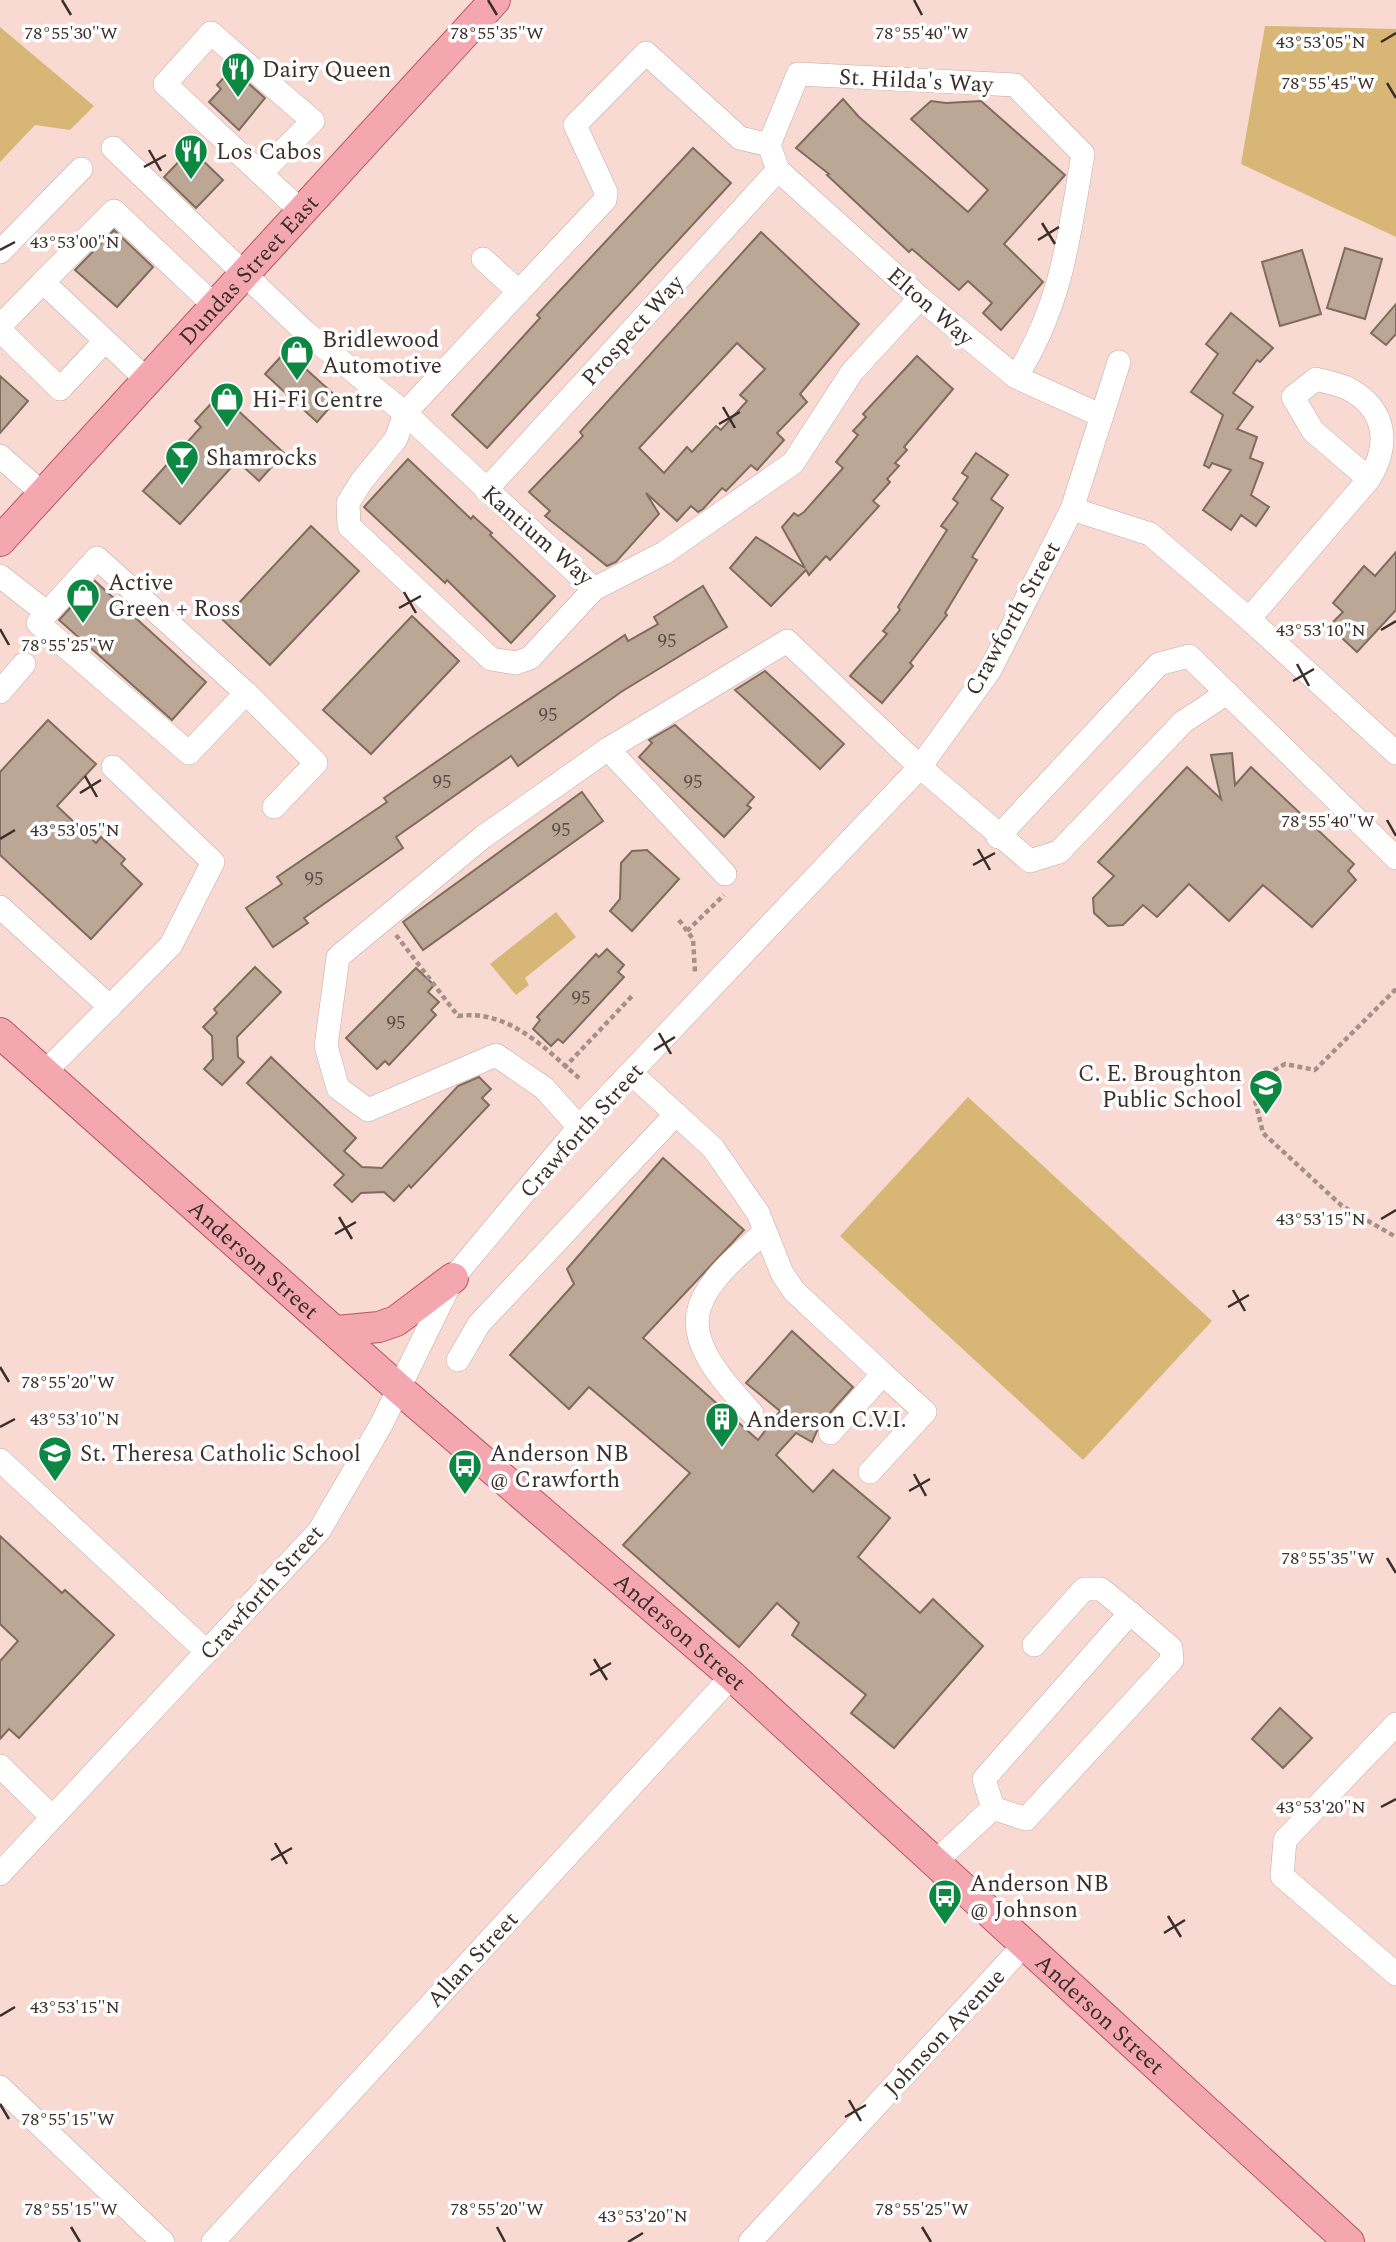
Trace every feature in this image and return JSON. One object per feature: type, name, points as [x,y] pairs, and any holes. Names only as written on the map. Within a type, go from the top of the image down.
[{"type":"main road","name":"Dundas Street East","points":[[0,541],[495,0]]},
{"type":"main road","name":"Anderson Street","points":[[0,1033],[397,1387],[732,1676],[1349,2242]]},
{"type":"main road","points":[[337,1331],[379,1327],[396,1321],[453,1278]]},
{"type":"street","points":[[261,173],[313,121],[211,33],[165,84],[301,211]]},
{"type":"street","points":[[594,589],[530,658],[516,663],[491,659],[349,526],[348,503],[361,482],[396,439],[405,413],[605,200],[606,192],[575,125],[646,54],[740,138],[769,145],[778,170]]},
{"type":"street","name":"St. Hilda's Way","points":[[769,145],[799,74],[1015,85],[1083,154],[1062,274],[1038,342],[1016,377]]},
{"type":"street","name":"Kantium Way","points":[[113,148],[304,331],[405,413],[594,589],[664,553],[793,463],[852,372],[920,298]]},
{"type":"street","points":[[0,252],[81,169]]},
{"type":"street","name":"Elton Way","points":[[778,170],[920,298],[1016,377],[1102,416]]},
{"type":"street","name":"Prospect Way","points":[[486,490],[778,170]]},
{"type":"street","points":[[105,341],[60,388],[0,328],[114,211],[215,306]]},
{"type":"street","points":[[483,260],[519,292]]},
{"type":"street","points":[[43,282],[147,380]]},
{"type":"street","name":"Crawforth Street","points":[[0,1874],[320,1531],[381,1425],[397,1387],[453,1278],[579,1127],[920,767],[990,670],[1072,509],[1119,362]]},
{"type":"street","points":[[0,456],[43,494]]},
{"type":"street","points":[[1250,619],[1369,479]]},
{"type":"street","points":[[1072,509],[1150,534],[1250,619],[1396,753]]},
{"type":"street","points":[[246,693],[189,753],[38,623],[97,558],[246,693],[316,763],[274,807]]},
{"type":"street","points":[[0,576],[47,612]]},
{"type":"street","points":[[579,1127],[544,1088],[496,1055],[369,1110],[338,1088],[326,1046],[338,957],[483,837],[608,749],[787,641],[920,767],[998,837],[1030,861],[1059,852],[1183,722],[1227,693]]},
{"type":"street","points":[[998,837],[1159,664],[1189,656],[1396,858]]},
{"type":"street","points":[[0,692],[24,664]]},
{"type":"street","points":[[608,749],[725,874]]},
{"type":"street","points":[[44,1073],[171,945],[213,862],[113,767]]},
{"type":"street","points":[[0,907],[110,1007]]},
{"type":"street","points":[[631,1073],[727,1165],[758,1213],[782,1273],[794,1291],[925,1412],[870,1472]]},
{"type":"street","points":[[458,1360],[479,1324],[676,1114]]},
{"type":"street","points":[[752,1413],[710,1364],[700,1344],[696,1309],[716,1277],[765,1232]]},
{"type":"street","points":[[830,1433],[883,1374]]},
{"type":"street","points":[[0,1460],[207,1652]]},
{"type":"street","points":[[993,1808],[1026,1819],[1172,1660],[1171,1648],[1101,1589],[1084,1589],[1034,1645]]},
{"type":"street","points":[[993,1808],[984,1779],[1130,1614]]},
{"type":"street","name":"Allan Street","points":[[213,2242],[732,1676]]},
{"type":"street","points":[[1396,1724],[1285,1840],[1282,1876],[1396,1974]]},
{"type":"street","points":[[0,1766],[52,1818]]},
{"type":"street","points":[[934,1863],[993,1808]]},
{"type":"street","name":"Johnson Avenue","points":[[750,2242],[1023,1945]]},
{"type":"street","points":[[0,2087],[163,2242]]},
{"type":"path","points":[[384,919],[458,1016],[477,1013],[513,1026],[547,1049],[580,1079]]},
{"type":"path","points":[[679,920],[693,939],[700,1001]]},
{"type":"path","points":[[1396,989],[1315,1070],[1285,1064],[1264,1076],[1255,1100],[1263,1133],[1342,1206],[1396,1237]]},
{"type":"path","points":[[544,1088],[634,995]]},
{"type":"shaded area","points":[[1265,26],[1396,29],[1396,237],[1241,164]]},
{"type":"shaded area","points":[[0,27],[94,106],[70,130],[35,125],[0,162]]},
{"type":"shaded area","points":[[556,912],[576,937],[525,978],[529,985],[516,995],[490,964]]},
{"type":"shaded area","points":[[968,1097],[1212,1321],[1083,1460],[840,1236]]},
{"type":"building","name":"Dairy Queen","points":[[232,69],[265,98],[239,130],[209,102],[221,89],[217,85]]},
{"type":"building","points":[[843,99],[859,117],[968,212],[988,190],[911,119],[931,101],[981,101],[1065,175],[1004,244],[1043,282],[1001,330],[983,313],[992,303],[968,281],[959,290],[912,249],[909,252],[827,175],[829,174],[796,148]]},
{"type":"building","points":[[693,148],[731,183],[487,448],[452,415],[540,318],[537,315]]},
{"type":"building","name":"Los Cabos","points":[[191,149],[223,180],[196,208],[164,177]]},
{"type":"building","points":[[114,230],[153,267],[117,307],[75,270]]},
{"type":"building","points":[[761,232],[859,324],[800,394],[807,402],[777,433],[784,440],[757,470],[751,465],[726,491],[722,488],[703,509],[698,512],[691,506],[677,521],[646,493],[659,514],[616,562],[607,566],[545,516],[550,511],[529,492],[583,436],[580,432]],"holes":[[[737,343],[765,369],[740,395],[747,401],[721,430],[716,426],[692,452],[687,447],[664,473],[639,448]]]},
{"type":"building","points":[[1345,248],[1382,259],[1365,319],[1327,308]]},
{"type":"building","points":[[1302,250],[1321,314],[1280,326],[1262,262]]},
{"type":"building","points":[[1396,304],[1396,334],[1386,345],[1371,333]]},
{"type":"building","points":[[1231,313],[1273,348],[1260,362],[1257,360],[1233,393],[1253,407],[1237,429],[1257,437],[1250,458],[1263,463],[1251,495],[1269,507],[1256,526],[1241,515],[1231,530],[1203,510],[1231,470],[1212,463],[1209,468],[1204,465],[1223,415],[1191,392],[1218,354],[1206,344]]},
{"type":"building","points":[[286,351],[338,398],[317,422],[265,374]]},
{"type":"building","points":[[917,356],[953,389],[904,447],[907,450],[895,463],[899,466],[887,479],[890,482],[873,501],[879,506],[830,560],[826,556],[809,575],[806,570],[771,606],[730,568],[756,537],[805,568],[782,527],[794,513],[798,516],[804,512],[843,468],[836,462],[858,435],[853,431],[866,417],[863,414]]},
{"type":"building","points":[[0,376],[28,401],[0,433]]},
{"type":"building","points":[[220,394],[284,453],[259,481],[237,461],[180,524],[143,491],[201,427],[195,421]]},
{"type":"building","points":[[976,453],[1008,475],[991,499],[1003,508],[972,557],[977,560],[945,613],[947,615],[910,663],[913,666],[882,703],[850,676],[887,634],[883,631],[900,610],[898,607],[947,530],[941,526],[958,503],[953,499],[968,477],[962,473]]},
{"type":"building","points":[[408,459],[471,519],[473,516],[492,533],[490,535],[555,596],[511,643],[447,580],[445,583],[364,507]]},
{"type":"building","points":[[311,526],[359,571],[270,665],[223,620]]},
{"type":"building","points":[[1396,552],[1396,610],[1357,652],[1329,626],[1343,612],[1333,603],[1364,566],[1375,576]]},
{"type":"building","points":[[95,581],[206,682],[172,720],[59,620]]},
{"type":"building","points":[[703,586],[727,627],[621,692],[518,766],[511,756],[396,837],[403,848],[304,918],[308,923],[273,947],[246,908],[282,884],[277,877],[387,802],[384,798],[625,635],[628,641],[658,624],[654,617]]},
{"type":"building","points":[[412,616],[459,661],[371,754],[323,710]]},
{"type":"building","points":[[765,671],[844,744],[820,769],[735,690]]},
{"type":"building","points":[[48,720],[96,764],[57,806],[96,843],[101,837],[125,859],[121,864],[142,884],[91,939],[0,855],[0,772]]},
{"type":"building","points":[[675,725],[754,797],[747,805],[751,808],[724,837],[639,757],[652,743],[649,740]]},
{"type":"building","points":[[1232,753],[1235,785],[1251,767],[1354,864],[1348,871],[1356,880],[1312,927],[1263,885],[1229,921],[1189,884],[1157,917],[1143,905],[1123,925],[1108,926],[1094,913],[1093,898],[1114,876],[1098,862],[1187,767],[1221,799],[1211,755]]},
{"type":"building","points":[[582,792],[603,821],[423,950],[403,922]]},
{"type":"building","points":[[647,850],[679,879],[632,931],[610,911],[620,899],[621,863],[632,851]]},
{"type":"building","points":[[607,949],[624,965],[618,972],[624,977],[563,1043],[558,1039],[551,1046],[533,1029],[540,1020],[537,1017],[596,954],[599,957]]},
{"type":"building","points":[[255,967],[281,992],[237,1037],[238,1057],[244,1062],[222,1085],[204,1069],[213,1059],[212,1036],[203,1027],[217,1013],[214,1009]]},
{"type":"building","points":[[416,968],[434,985],[428,992],[439,1002],[431,1010],[436,1015],[389,1065],[385,1061],[377,1069],[346,1038]]},
{"type":"building","points":[[271,1057],[356,1138],[344,1151],[362,1167],[382,1168],[458,1086],[479,1077],[491,1089],[482,1098],[489,1105],[411,1188],[409,1185],[394,1201],[384,1192],[361,1193],[352,1202],[334,1185],[344,1175],[247,1083]]},
{"type":"building","name":"Anderson C.V.I.","points":[[663,1158],[744,1230],[643,1338],[758,1440],[780,1411],[746,1383],[792,1331],[853,1387],[820,1424],[812,1442],[796,1433],[776,1455],[813,1492],[833,1470],[890,1518],[858,1557],[920,1613],[933,1599],[983,1646],[894,1748],[851,1713],[866,1695],[792,1635],[799,1623],[777,1603],[739,1647],[623,1545],[690,1473],[589,1387],[569,1409],[510,1355],[574,1284],[567,1269]]},
{"type":"building","points":[[0,1536],[62,1593],[65,1590],[114,1635],[19,1738],[9,1729],[0,1739],[0,1661],[18,1641],[0,1624]]},
{"type":"building","points":[[1280,1708],[1312,1738],[1283,1768],[1252,1739]]},
{"type":"place","name":"Dairy Queen","points":[[238,99]]},
{"type":"place","name":"Los Cabos","points":[[191,181]]},
{"type":"place","name":"Bridlewood Automotive","points":[[297,382]]},
{"type":"place","name":"Hi-Fi Centre","points":[[227,429]]},
{"type":"place","name":"Shamrocks","points":[[182,487]]},
{"type":"place","name":"Active Green + Ross","points":[[83,625]]},
{"type":"place","name":"C. E. Broughton Public School","points":[[1266,1116]]},
{"type":"place","name":"Anderson C.V.I.","points":[[722,1449]]},
{"type":"place","name":"St. Theresa Catholic School","points":[[55,1483]]},
{"type":"place","name":"Anderson NB @ Crawforth","points":[[465,1496]]},
{"type":"place","name":"Anderson NB @ Johnson","points":[[945,1926]]}]
